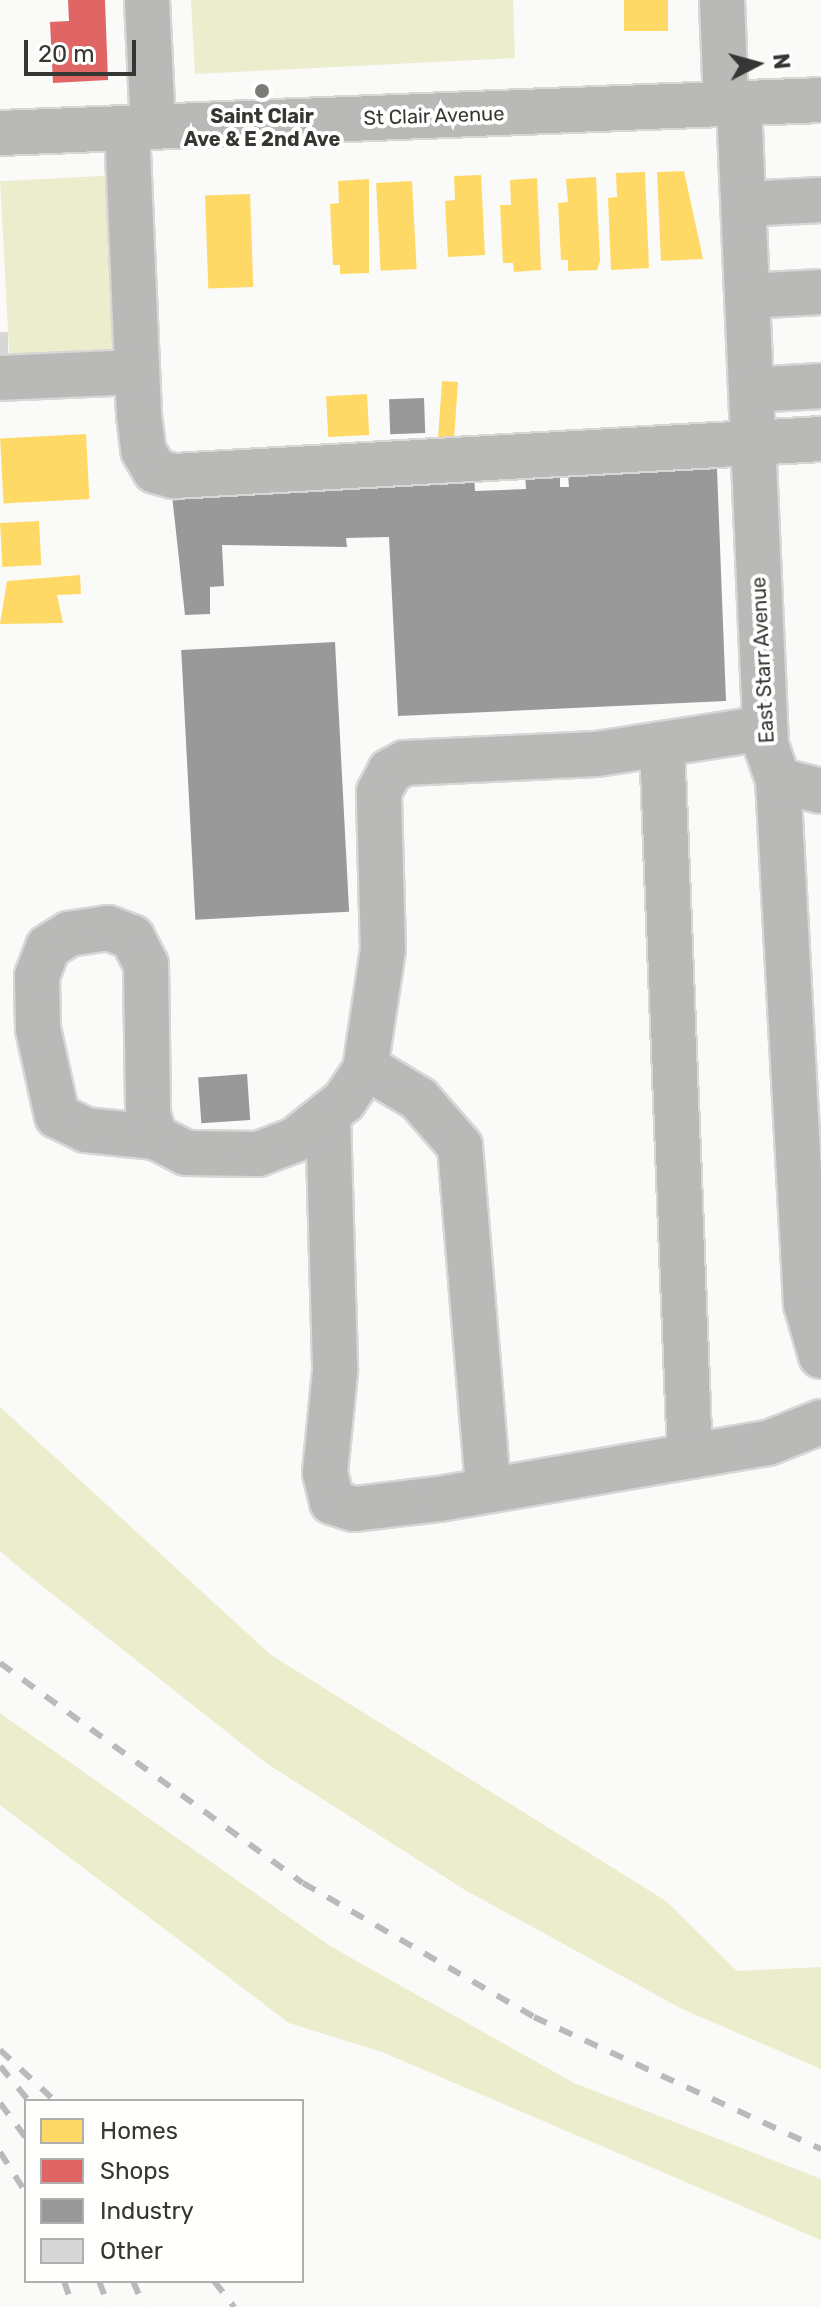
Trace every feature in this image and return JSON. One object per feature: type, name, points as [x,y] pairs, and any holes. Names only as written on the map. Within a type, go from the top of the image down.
[{"type":"street","points":[[147,0],[140,127],[137,372],[143,450],[155,471],[174,476],[821,439]]},
{"type":"street","name":"East Starr Avenue","points":[[722,0],[744,204],[765,728],[778,780],[808,1098],[806,1304],[821,1356]]},
{"type":"street","name":"St Clair Avenue","points":[[0,133],[821,100]]},
{"type":"street","points":[[744,204],[821,200]]},
{"type":"street","points":[[747,296],[821,292]]},
{"type":"street","points":[[0,378],[137,372]]},
{"type":"street","points":[[751,390],[821,386]]},
{"type":"street","points":[[155,1137],[148,1115],[146,964],[132,937],[108,928],[69,934],[48,947],[37,976],[38,1029],[57,1116],[86,1130],[155,1137],[186,1153],[236,1157],[295,1140],[328,1114],[366,1067],[383,950],[379,792],[390,771],[405,763],[662,744],[765,728]]},
{"type":"street","points":[[662,744],[690,1456]]},
{"type":"street","points":[[778,780],[821,791]]},
{"type":"street","points":[[366,1067],[419,1099],[460,1146],[488,1490]]},
{"type":"street","points":[[328,1114],[335,1372],[325,1473],[332,1502],[354,1509],[488,1490],[768,1443],[821,1422]]},
{"type":"green space","points":[[191,0],[513,0],[515,58],[195,74]]},
{"type":"green space","points":[[119,175],[129,363],[10,369],[0,181]]},
{"type":"green space","points":[[0,1407],[271,1655],[666,1901],[737,1971],[821,1967],[821,2069],[682,2009],[465,1890],[266,1763],[27,1574],[0,1551]]},
{"type":"green space","points":[[0,1713],[330,1946],[574,2083],[821,2179],[821,2240],[382,2052],[289,2023],[0,1805]]},
{"type":"building: Homes","points":[[624,0],[668,0],[668,31],[624,31]]},
{"type":"building: Homes","points":[[684,171],[703,259],[661,261],[657,172]]},
{"type":"building: Homes","points":[[645,172],[649,268],[611,270],[608,198],[617,197],[616,173]]},
{"type":"building: Homes","points":[[481,175],[485,255],[448,257],[445,201],[455,200],[454,176]]},
{"type":"building: Homes","points":[[596,177],[600,261],[597,270],[568,271],[568,260],[561,260],[558,203],[568,202],[566,179]]},
{"type":"building: Homes","points":[[537,178],[541,270],[514,272],[513,263],[503,263],[500,205],[511,205],[510,180]]},
{"type":"building: Homes","points":[[369,179],[369,273],[340,274],[340,265],[333,265],[330,204],[339,203],[338,181]]},
{"type":"building: Homes","points":[[412,181],[417,269],[381,271],[376,183]]},
{"type":"building: Homes","points":[[250,194],[253,287],[208,289],[205,196]]},
{"type":"building: Homes","points":[[442,381],[458,382],[454,441],[438,440]]},
{"type":"building: Homes","points":[[367,394],[369,435],[328,437],[326,396]]},
{"type":"building: Homes","points":[[86,434],[89,499],[4,503],[0,439]]},
{"type":"building: Homes","points":[[39,521],[41,565],[2,567],[0,523]]},
{"type":"building: Homes","points":[[80,575],[81,594],[57,595],[63,623],[0,624],[7,581]]},
{"type":"building: Shops","points":[[68,0],[105,0],[108,80],[53,83],[50,22],[69,21]]},
{"type":"building: Industry","points":[[424,398],[425,433],[390,434],[389,399]]},
{"type":"building: Industry","points":[[717,469],[726,701],[398,716],[389,537],[346,538],[347,547],[222,545],[224,586],[210,587],[210,614],[185,615],[172,495],[474,476],[475,491],[526,489],[525,473],[560,472],[560,487],[569,487],[568,475]]},
{"type":"building: Industry","points":[[335,642],[349,912],[195,920],[181,650]]},
{"type":"building: Industry","points":[[247,1074],[250,1120],[201,1123],[198,1077]]},
{"type":"building: Other","points":[[0,332],[8,332],[8,363],[0,363]]},
{"type":"railway","points":[[0,1663],[303,1883],[534,2017],[821,2149]]},
{"type":"railway","points":[[0,2050],[53,2099]]},
{"type":"railway","points":[[0,2066],[27,2099]]},
{"type":"railway","points":[[0,2103],[24,2135]]},
{"type":"railway","points":[[0,2152],[24,2190]]},
{"type":"railway","points":[[65,2283],[73,2307]]},
{"type":"railway","points":[[100,2283],[109,2307]]},
{"type":"railway","points":[[134,2283],[144,2307]]},
{"type":"railway","points":[[216,2283],[234,2307]]},
{"type":"place","name":"Saint Clair Ave & E 2nd Ave","points":[[262,91]]}]
